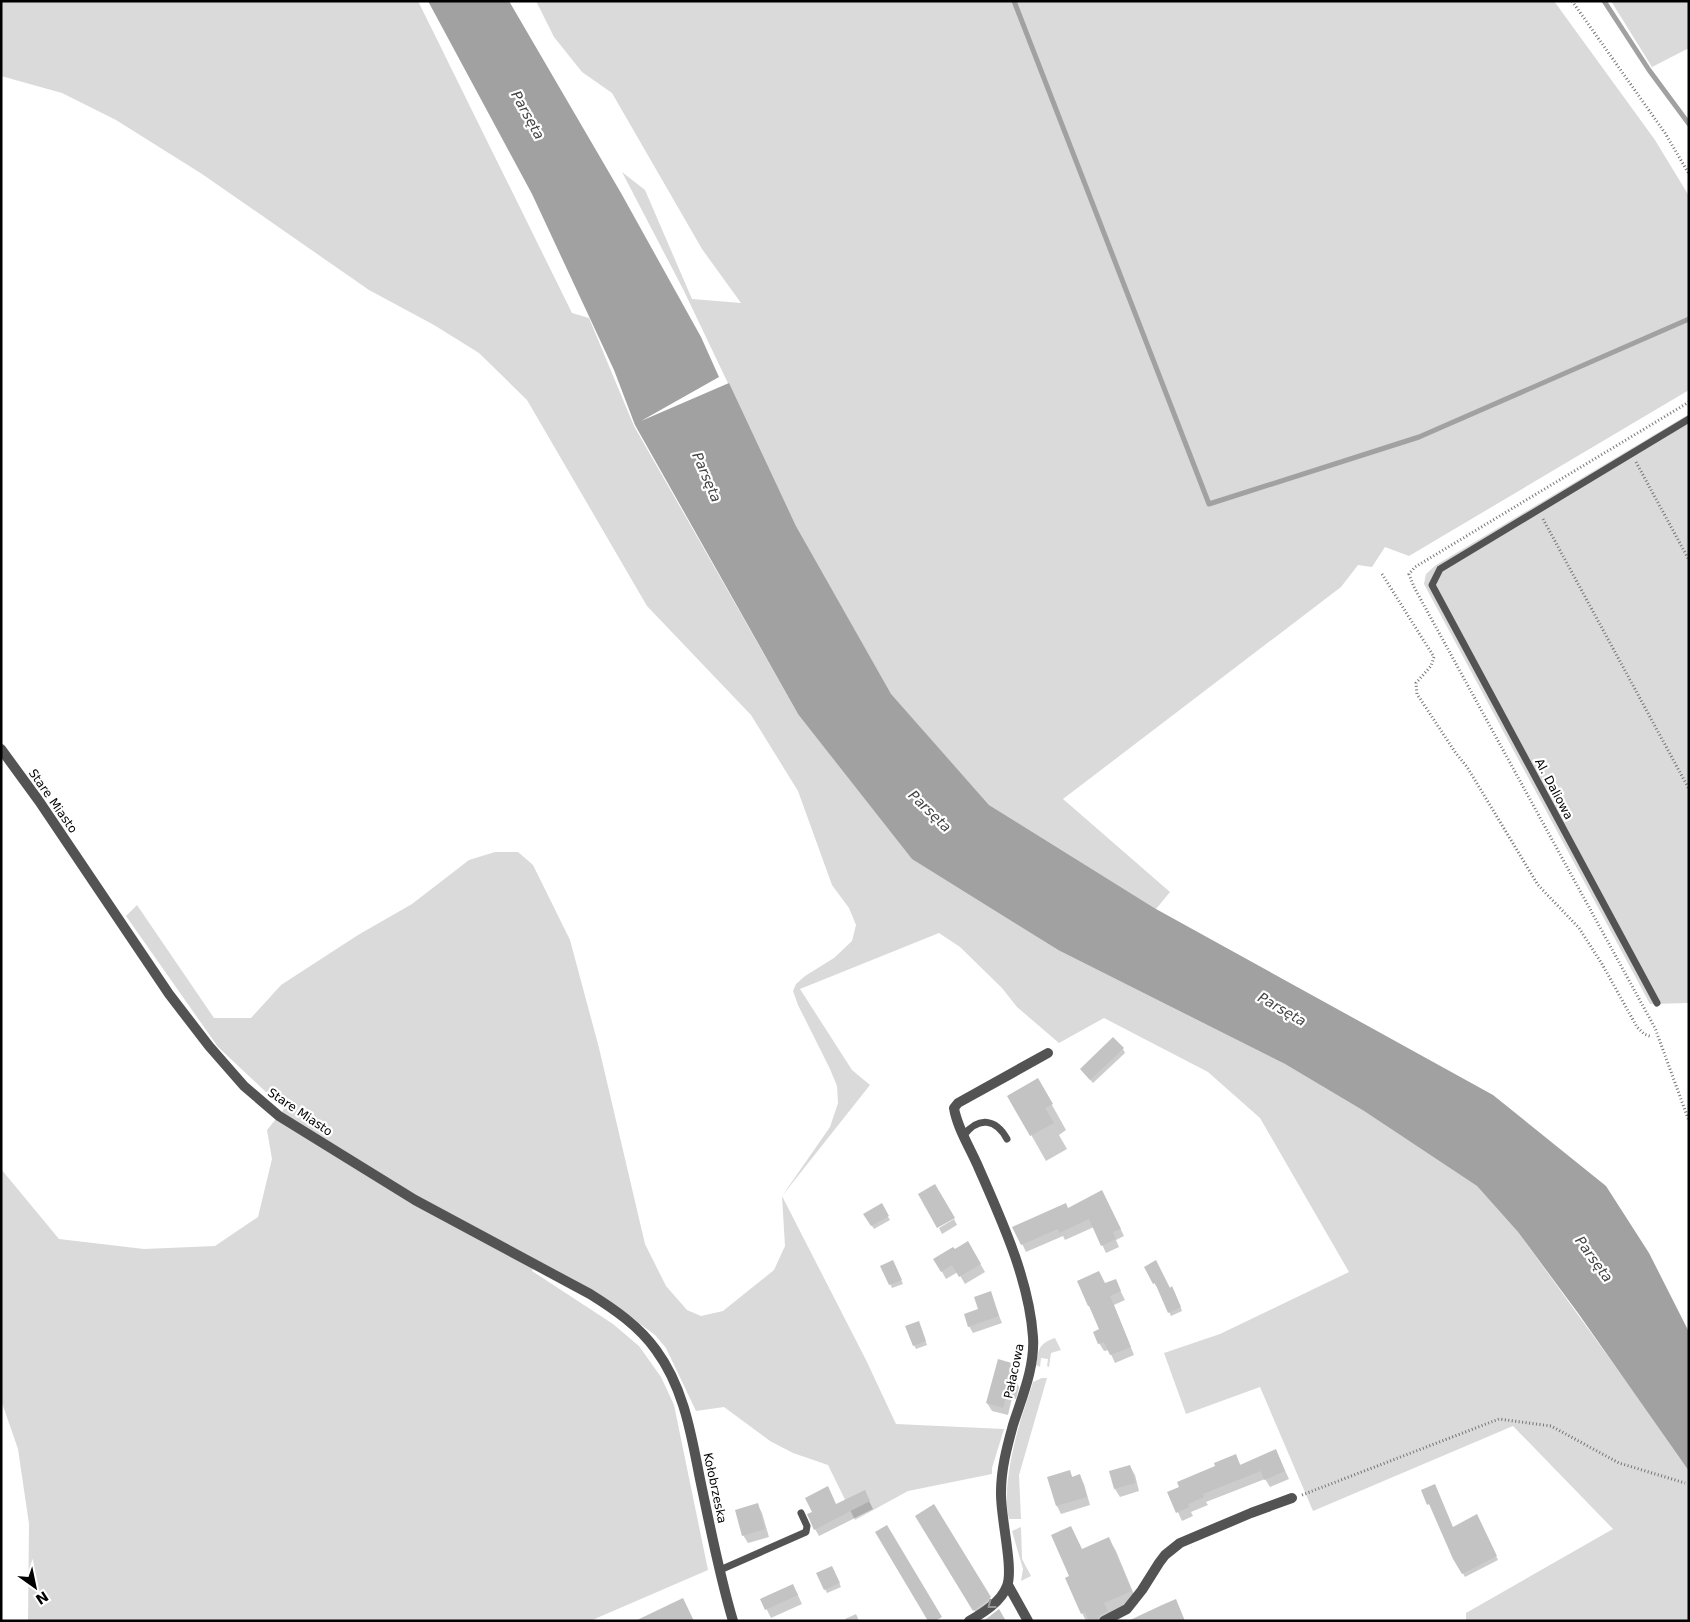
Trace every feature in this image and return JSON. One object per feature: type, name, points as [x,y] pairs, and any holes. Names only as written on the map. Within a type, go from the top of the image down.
[{"type":"street","name":"Stare Miasto","points":[[1,749],[39,801],[169,994],[209,1046],[244,1086],[279,1116],[415,1200],[611,1307],[647,1338],[665,1364]]},
{"type":"street","name":"Pałacowa","points":[[1028,1621],[1008,1585],[1009,1566],[1000,1502],[1001,1480],[1013,1425],[1029,1374],[1033,1339],[1030,1312],[1011,1245],[954,1108],[958,1103],[1048,1053]]},
{"type":"street","name":"Kołobrzeska","points":[[665,1364],[683,1403],[733,1621]]},
{"type":"street","points":[[1104,1621],[1127,1609],[1165,1555],[1180,1543],[1292,1498]]},
{"type":"street","points":[[969,1621],[994,1605],[1003,1595],[1008,1585]]},
{"type":"lane","points":[[1538,509],[1689,420]]},
{"type":"lane","name":"Al. Daliowa","points":[[1538,509],[1440,569],[1432,585],[1657,1003]]},
{"type":"lane","points":[[964,1135],[978,1123],[985,1122],[994,1124],[1002,1130],[1008,1139]]},
{"type":"lane","points":[[720,1570],[806,1532],[807,1526],[801,1513]]},
{"type":"path","points":[[1572,1],[1665,133],[1689,174]]},
{"type":"path","points":[[1689,402],[1415,566],[1409,574],[1414,587],[1655,1028],[1689,1121]]},
{"type":"path","points":[[1631,453],[1689,560]]},
{"type":"path","points":[[1538,509],[1689,789]]},
{"type":"path","points":[[1382,574],[1434,658],[1431,666],[1416,683],[1417,694],[1467,767],[1476,785],[1538,885],[1579,928],[1602,964],[1637,1027],[1644,1034],[1652,1037]]},
{"type":"path","points":[[1292,1498],[1499,1419],[1551,1426],[1619,1463],[1685,1483]]},
{"type":"shaded area","points":[[1,1],[418,1],[572,313],[589,318],[634,426],[798,714],[1060,951],[1285,1064],[1364,1111],[1477,1186],[1518,1232],[1689,1468],[1689,1621],[1466,1621],[1466,1613],[1613,1529],[1513,1426],[1313,1511],[1260,1387],[1186,1414],[1164,1353],[1220,1334],[1349,1272],[1260,1118],[1208,1072],[1104,1018],[1059,1043],[1017,1007],[1002,988],[960,947],[939,933],[800,989],[852,1070],[870,1085],[782,1196],[830,1127],[838,1103],[837,1086],[793,991],[796,984],[805,976],[834,958],[852,941],[856,925],[849,908],[832,885],[798,791],[751,715],[647,606],[527,400],[479,353],[434,325],[369,290],[202,174],[116,120],[62,93],[1,76]]},
{"type":"shaded area","points":[[536,1],[1554,1],[1655,140],[1689,196],[1689,390],[1409,556],[1385,547],[1372,567],[1358,565],[1341,587],[1063,799],[1170,892],[1156,909],[989,805],[891,695],[796,526],[684,291],[622,172],[645,190],[692,299],[741,303],[702,249],[612,93],[582,72],[554,37]]},
{"type":"shaded area","points":[[1611,1],[1689,1],[1689,48],[1652,67]]},
{"type":"shaded area","points":[[1689,414],[1689,1003],[1650,1004],[1424,584],[1426,574],[1436,565]]},
{"type":"shaded area","points":[[495,852],[518,852],[533,865],[570,940],[599,1048],[645,1244],[666,1286],[687,1310],[701,1316],[723,1311],[774,1270],[785,1246],[782,1196],[866,1360],[896,1424],[1004,1429],[992,1468],[992,1474],[908,1491],[855,1520],[828,1465],[793,1453],[770,1441],[724,1407],[696,1411],[666,1348],[655,1335],[619,1308],[536,1260],[532,1271],[613,1324],[639,1346],[661,1377],[674,1405],[708,1570],[590,1621],[28,1621],[29,1524],[18,1449],[1,1400],[1,1169],[59,1239],[144,1249],[215,1246],[258,1217],[272,1159],[267,1130],[284,1109],[218,1047],[126,916],[137,905],[214,1018],[251,1018],[281,985],[358,935],[412,904],[469,860]]},
{"type":"shaded area","points":[[1055,1338],[1061,1350],[1051,1353],[1049,1367],[1047,1366],[1048,1359],[1041,1358],[1040,1367],[1036,1365],[1042,1345]]},
{"type":"shaded area","points":[[1047,1378],[1019,1475],[1021,1519],[1009,1519],[1007,1507],[1008,1477],[1014,1445],[1033,1382]]},
{"type":"shaded area","points":[[1021,1527],[1022,1559],[1031,1576],[1021,1581],[1023,1569],[1012,1531]]},
{"type":"water","name":"Parsęta","points":[[428,1],[509,1],[621,193],[701,337],[719,377],[641,421],[729,383],[796,526],[891,694],[989,805],[1156,909],[1493,1095],[1606,1186],[1649,1253],[1689,1332],[1689,1471],[1578,1313],[1518,1232],[1477,1186],[1364,1111],[1285,1064],[1060,951],[912,859],[798,714],[635,425],[614,370],[532,194]]},
{"type":"building","points":[[1113,1037],[1124,1048],[1090,1080],[1080,1069]]},
{"type":"building","points":[[1038,1078],[1053,1104],[1045,1108],[1054,1123],[1030,1136],[1007,1096]]},
{"type":"building","points":[[935,1184],[955,1218],[937,1228],[918,1194]]},
{"type":"building","points":[[1102,1190],[1121,1229],[1113,1232],[1116,1239],[1101,1246],[1089,1219],[1059,1233],[1058,1229],[1021,1245],[1012,1227],[1066,1203],[1068,1208]]},
{"type":"building","points":[[882,1203],[889,1216],[871,1226],[863,1214]]},
{"type":"building","points":[[968,1241],[981,1264],[959,1277],[952,1265],[941,1272],[933,1259],[953,1247],[955,1249]]},
{"type":"building","points":[[893,1260],[902,1280],[889,1285],[880,1266]]},
{"type":"building","points":[[1156,1260],[1170,1288],[1172,1286],[1181,1307],[1168,1313],[1155,1283],[1153,1284],[1144,1267]]},
{"type":"building","points":[[1099,1271],[1105,1283],[1116,1279],[1121,1291],[1110,1296],[1131,1347],[1110,1355],[1104,1342],[1098,1344],[1093,1332],[1099,1329],[1077,1281]]},
{"type":"building","points":[[991,1291],[999,1316],[968,1327],[964,1314],[978,1309],[974,1297]]},
{"type":"building","points":[[919,1321],[926,1341],[913,1346],[905,1326]]},
{"type":"building","points":[[998,1359],[1015,1364],[1012,1377],[1015,1378],[1012,1391],[1008,1390],[1003,1408],[986,1403]]},
{"type":"building","points":[[1276,1449],[1285,1471],[1264,1480],[1261,1471],[1203,1494],[1204,1497],[1188,1504],[1189,1507],[1176,1513],[1167,1492],[1179,1487],[1177,1482],[1215,1466],[1214,1463],[1236,1454],[1240,1465]]},
{"type":"building","points":[[1130,1465],[1136,1483],[1114,1489],[1109,1471]]},
{"type":"building","points":[[1070,1470],[1072,1477],[1080,1474],[1087,1497],[1056,1506],[1047,1477]]},
{"type":"building","points":[[1435,1484],[1453,1527],[1477,1514],[1497,1556],[1462,1574],[1453,1559],[1421,1490]]},
{"type":"building","points":[[828,1486],[836,1504],[865,1490],[870,1501],[814,1530],[807,1514],[812,1512],[805,1498]]},
{"type":"building","points":[[758,1503],[765,1529],[742,1536],[735,1510]]},
{"type":"building","points":[[934,1504],[991,1597],[973,1611],[915,1516]]},
{"type":"building","points":[[887,1525],[942,1617],[935,1621],[928,1621],[875,1532]]},
{"type":"building","points":[[1071,1526],[1082,1549],[1109,1537],[1132,1591],[1104,1603],[1108,1611],[1100,1615],[1097,1621],[1089,1621],[1085,1612],[1081,1614],[1065,1578],[1069,1576],[1051,1535]]},
{"type":"building","points":[[832,1566],[840,1583],[824,1590],[816,1573]]},
{"type":"building","points":[[793,1584],[798,1595],[765,1610],[760,1599]]},
{"type":"building","points":[[683,1598],[694,1621],[635,1621]]},
{"type":"building","points":[[1176,1599],[1185,1621],[1128,1621],[1162,1605]]},
{"type":"building","points":[[999,1609],[1006,1621],[983,1621],[990,1616]]},
{"type":"waterway","points":[[1014,1],[1209,504],[1419,437],[1689,319]]},
{"type":"waterway","points":[[1604,1],[1649,70],[1689,124]]}]
